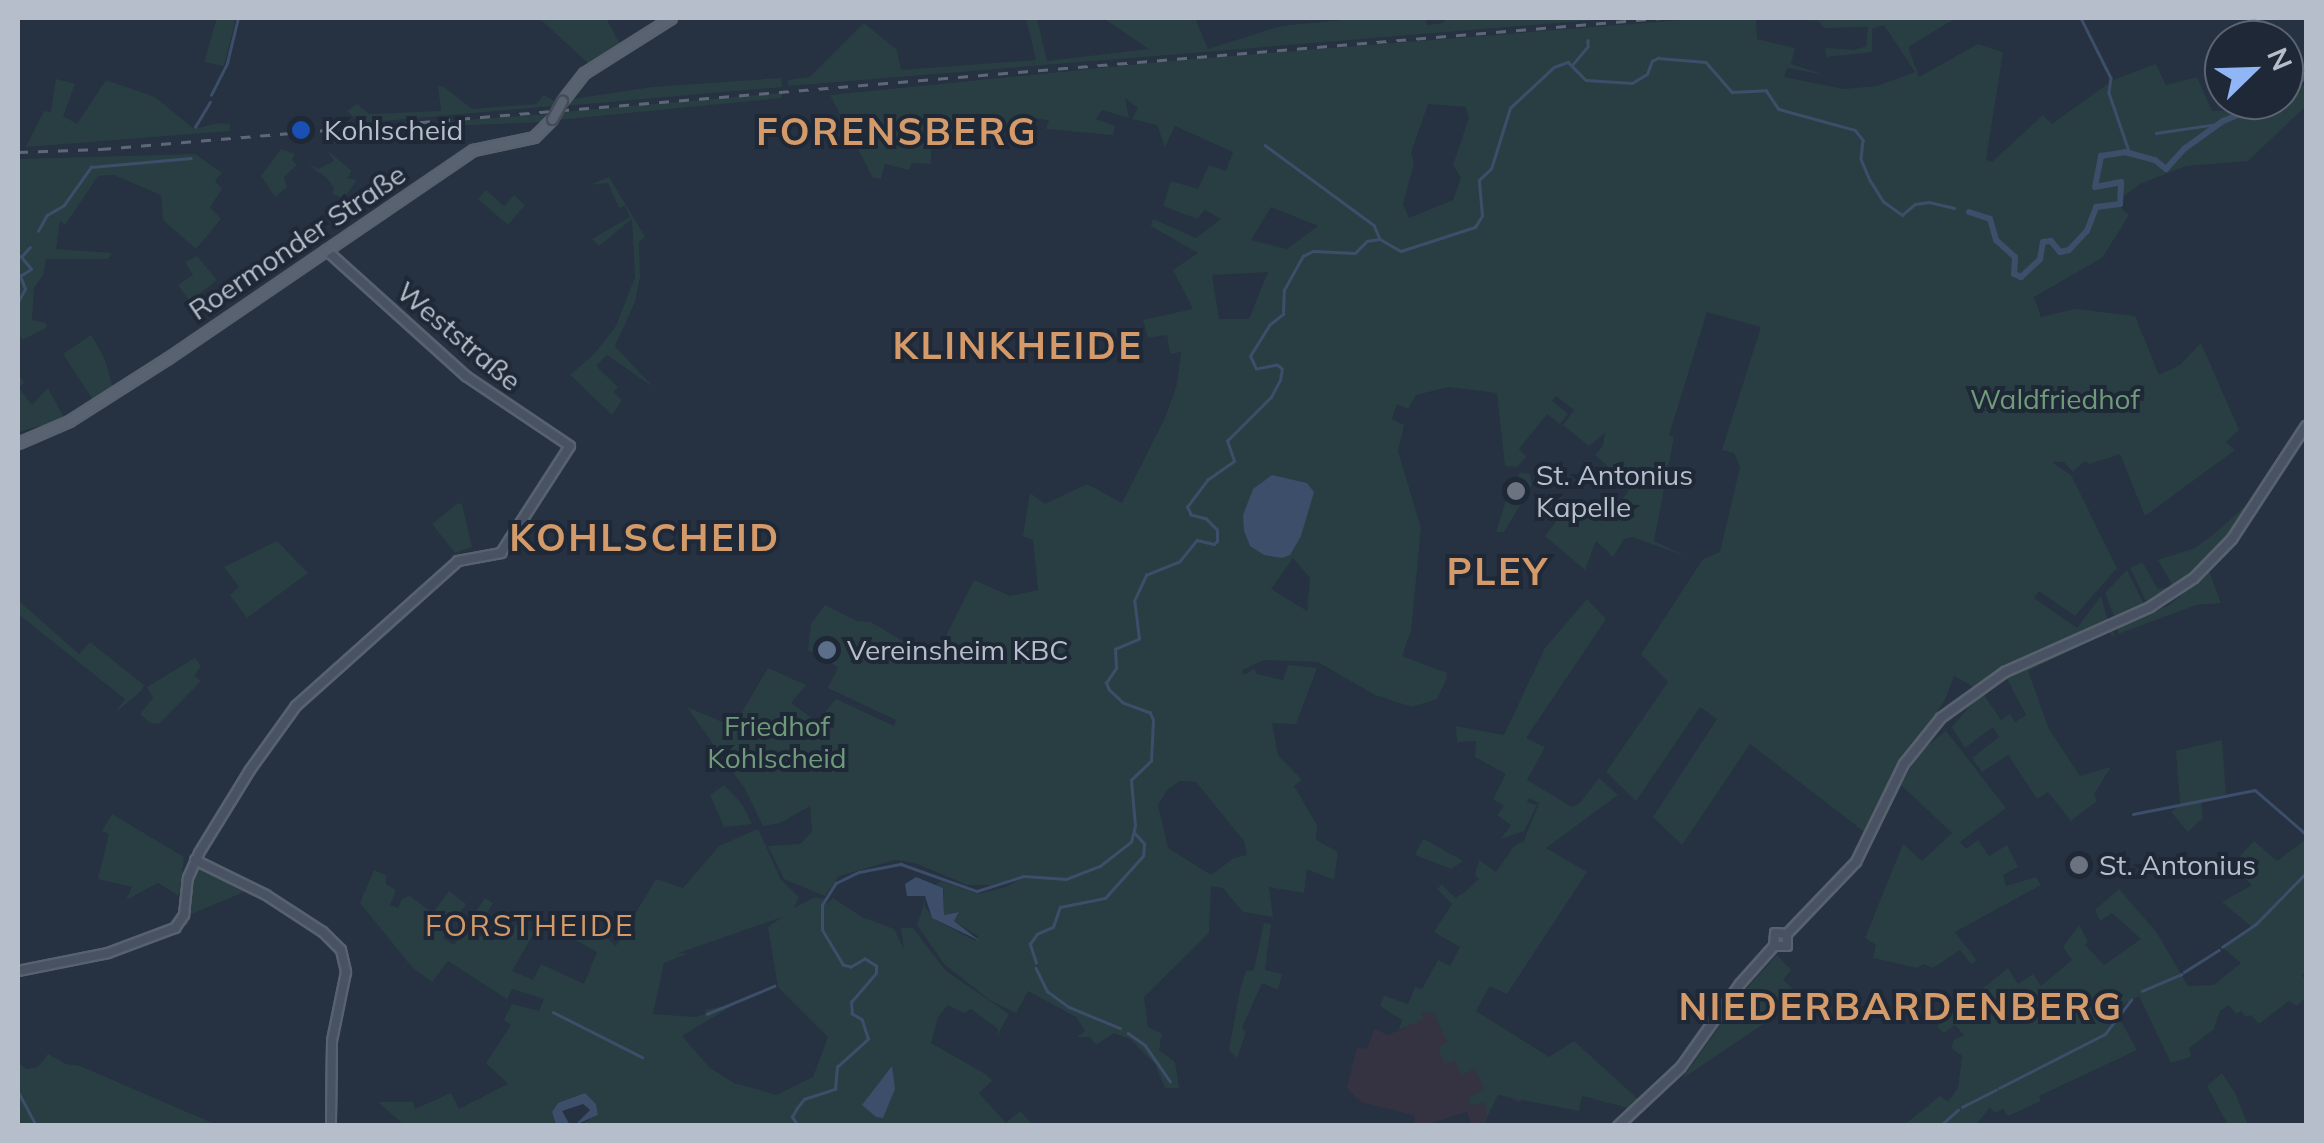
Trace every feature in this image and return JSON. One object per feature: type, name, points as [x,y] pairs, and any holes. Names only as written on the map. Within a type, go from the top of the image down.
[{"type":"main road","name":"Roermonder Straße","points":[[18,441],[55,429],[168,358],[473,150],[528,140],[544,131],[584,73],[675,18]]},
{"type":"main road","name":"Weststraße","points":[[196,860],[250,770],[296,706],[458,561],[499,555],[570,446],[466,376],[326,250]]},
{"type":"main road","points":[[1620,1123],[1681,1067],[1740,984],[1774,946],[1775,933],[1787,934],[1839,882],[1872,838],[1904,764],[1920,741],[1951,710],[2005,672],[2150,607],[2194,578],[2232,540],[2306,426]]},
{"type":"main road","points":[[18,971],[108,954],[170,932],[182,919],[188,878],[196,860],[266,895],[331,938],[345,962],[331,1046],[331,1126]]},
{"type":"shaded area","points":[[1409,1003],[1461,1011],[1525,1093],[1520,1103],[1497,1092],[1484,1125],[1472,1126],[1467,1112],[1431,1123],[1415,1123],[1414,1115],[1363,1103],[1350,1092],[1347,1087],[1357,1047],[1367,1049],[1374,1029],[1388,1035],[1405,1028]]},
{"type":"green space","points":[[217,18],[236,18],[224,66],[204,62]]},
{"type":"green space","points":[[539,18],[606,18],[620,44],[590,65]]},
{"type":"green space","points":[[1026,18],[1037,18],[1047,61],[1149,49],[1103,18],[1195,18],[1208,49],[1281,26],[1363,18],[1425,18],[1427,25],[1448,18],[1619,18],[788,86],[788,80],[810,77],[864,23],[897,50],[901,70],[1036,60]]},
{"type":"green space","points":[[1706,18],[1777,18],[1956,18],[1908,47],[1919,77],[1978,44],[2003,52],[1986,160],[1992,162],[2043,115],[2052,124],[2113,80],[2156,64],[2166,85],[2197,77],[2204,93],[2204,120],[2291,120],[2248,161],[2186,166],[2140,184],[2124,196],[2121,208],[2129,215],[2102,258],[2034,297],[2041,317],[2075,309],[2135,316],[2159,375],[2180,365],[2201,343],[2239,430],[2226,442],[2235,450],[2145,516],[2120,454],[2089,464],[2085,461],[2073,472],[2064,462],[2052,462],[2071,475],[2117,568],[2075,616],[2039,591],[2034,598],[2077,628],[2101,596],[2108,621],[2043,649],[1975,688],[1954,676],[1945,700],[1902,764],[1871,837],[1750,744],[1682,845],[1653,817],[1717,719],[1700,707],[1636,801],[1606,772],[1668,682],[1641,654],[1703,559],[1720,552],[1740,467],[1734,453],[1722,450],[1761,327],[1707,312],[1669,435],[1674,437],[1654,541],[1688,557],[1632,537],[1624,539],[1613,557],[1596,541],[1585,570],[1545,536],[1561,515],[1549,505],[1556,494],[1579,512],[1586,503],[1610,519],[1630,488],[1623,482],[1632,470],[1628,468],[1620,477],[1595,455],[1603,446],[1605,433],[1589,446],[1563,425],[1574,410],[1556,396],[1552,401],[1568,414],[1560,424],[1547,414],[1519,449],[1526,457],[1517,467],[1505,466],[1497,393],[1449,387],[1416,395],[1408,409],[1397,404],[1392,419],[1404,425],[1398,451],[1421,528],[1411,631],[1402,656],[1447,673],[1446,680],[1437,699],[1412,707],[1375,695],[1318,662],[1264,660],[1242,670],[1244,675],[1254,669],[1257,674],[1283,680],[1288,665],[1317,668],[1296,724],[1272,723],[1278,755],[1302,780],[1294,786],[1317,825],[1316,840],[1338,852],[1334,880],[1307,869],[1304,893],[1269,887],[1273,917],[1243,912],[1223,888],[1211,886],[1209,933],[1144,997],[1148,1027],[1162,1034],[1159,1050],[1175,1062],[1179,1088],[1165,1088],[1155,1064],[1130,1039],[1114,1033],[1096,1045],[1090,1037],[1077,1037],[1085,1031],[1076,1017],[1028,991],[1016,1013],[991,1001],[944,964],[917,925],[926,898],[925,906],[932,918],[976,941],[978,936],[954,921],[958,912],[944,915],[944,890],[936,884],[941,881],[978,894],[1006,887],[1029,874],[992,885],[967,885],[915,863],[895,860],[839,876],[825,896],[784,879],[768,846],[801,844],[812,831],[810,806],[780,823],[763,826],[745,789],[687,707],[720,721],[738,719],[768,668],[806,685],[791,703],[817,722],[836,699],[894,726],[896,720],[828,688],[838,667],[808,650],[811,624],[825,605],[857,621],[871,622],[926,655],[947,634],[974,580],[1010,596],[1038,590],[1033,540],[1023,536],[1030,493],[1045,504],[1087,484],[1122,503],[1165,418],[1177,384],[1181,352],[1170,354],[1167,335],[1148,338],[1143,320],[1193,309],[1173,270],[1198,253],[1151,226],[1153,219],[1196,238],[1221,219],[1205,210],[1197,219],[1163,206],[1171,181],[1198,189],[1209,165],[1226,171],[1233,152],[1175,126],[1165,147],[1157,125],[1132,119],[1138,108],[1125,98],[1129,118],[1102,110],[1096,119],[1115,126],[1113,135],[1046,129],[1049,120],[1031,118],[1030,127],[931,134],[931,164],[912,163],[909,170],[885,164],[881,179],[873,178],[830,95],[1170,61]],"holes":[[[1756,20],[1819,21],[1824,28],[1868,27],[1866,46],[1855,50],[1825,48],[1826,57],[1872,52],[1872,29],[1884,25],[1915,72],[1877,86],[1844,89],[1784,77],[1787,68],[1825,75],[1791,64],[1795,48],[1757,39]],[[1428,104],[1466,107],[1469,118],[1453,165],[1461,178],[1453,200],[1409,218],[1403,204],[1414,163],[1411,153]],[[1271,207],[1318,226],[1287,249],[1251,240]],[[1268,272],[1249,319],[1219,319],[1212,275]],[[1293,558],[1310,578],[1307,611],[1271,589]],[[1180,781],[1196,782],[1244,841],[1247,855],[1234,858],[1211,875],[1168,848],[1158,805],[1168,789]]]},
{"type":"green space","points":[[781,78],[782,87],[564,106],[566,100],[652,87]]},
{"type":"green space","points":[[56,79],[75,84],[63,116],[77,124],[106,80],[155,97],[194,129],[218,123],[230,124],[230,131],[26,147],[44,111],[51,112]]},
{"type":"green space","points":[[443,86],[472,109],[536,104],[544,95],[556,102],[554,106],[360,123],[347,111],[357,104],[369,114],[441,111],[438,87]]},
{"type":"green space","points":[[782,93],[782,98],[557,120],[561,112]]},
{"type":"green space","points":[[550,114],[544,122],[347,130],[396,125]]},
{"type":"green space","points":[[281,149],[295,154],[292,160],[297,165],[284,177],[287,187],[275,197],[261,176]]},
{"type":"green space","points":[[326,149],[352,171],[347,178],[357,180],[343,199],[332,193],[334,188],[327,178],[306,163],[318,169],[334,161]]},
{"type":"green space","points":[[195,154],[222,173],[215,181],[222,189],[210,207],[221,219],[196,249],[163,220],[161,195],[114,175],[98,176],[65,225],[60,221],[56,249],[112,253],[108,259],[46,259],[43,275],[34,288],[32,320],[46,323],[46,328],[22,340],[18,331],[18,159]]},
{"type":"green space","points":[[609,177],[645,237],[639,242],[640,277],[635,302],[615,346],[653,387],[607,355],[596,366],[618,387],[614,392],[622,400],[612,415],[570,375],[594,354],[616,326],[635,277],[632,219],[599,246],[592,239],[630,217],[625,206],[619,208],[608,183],[589,185]]},
{"type":"green space","points":[[486,190],[504,206],[514,195],[525,205],[508,225],[478,199]]},
{"type":"green space","points":[[197,256],[217,280],[197,296],[211,311],[208,316],[201,307],[196,310],[178,285],[193,275],[185,262]]},
{"type":"green space","points":[[91,335],[104,357],[113,388],[93,400],[63,354]]},
{"type":"green space","points":[[18,374],[24,382],[19,388],[32,405],[48,388],[65,419],[18,432]]},
{"type":"green space","points":[[2275,469],[2241,524],[2193,577],[2147,603],[2130,568],[2142,562],[2158,589],[2173,586],[2158,560],[2195,548],[2214,534],[2251,501]]},
{"type":"green space","points":[[1520,473],[1530,474],[1532,485],[1504,532],[1496,532],[1508,494]]},
{"type":"green space","points":[[458,503],[462,504],[472,547],[455,553],[432,524]]},
{"type":"green space","points":[[277,541],[308,573],[247,618],[230,595],[239,587],[224,567]]},
{"type":"green space","points":[[2127,570],[2144,604],[2114,616],[2105,593]]},
{"type":"green space","points":[[2209,571],[2221,603],[2196,605],[2118,634],[2118,628],[2171,604]]},
{"type":"green space","points":[[1587,599],[1606,619],[1526,738],[1545,747],[1527,780],[1572,807],[1580,803],[1599,778],[1618,795],[1546,848],[1587,872],[1507,994],[1490,986],[1476,1011],[1549,1057],[1574,1041],[1639,1100],[1628,1108],[1582,1096],[1579,1111],[1498,1095],[1483,1125],[1487,1111],[1484,1102],[1470,1106],[1470,1097],[1484,1089],[1481,1081],[1474,1069],[1461,1075],[1455,1060],[1445,1065],[1438,1048],[1447,1042],[1434,1013],[1421,1012],[1423,1019],[1399,1030],[1402,1020],[1380,1006],[1384,996],[1408,1004],[1415,987],[1422,989],[1438,960],[1450,966],[1460,947],[1434,932],[1452,904],[1437,889],[1442,884],[1455,898],[1466,891],[1479,879],[1475,875],[1479,860],[1496,872],[1514,846],[1524,841],[1539,803],[1529,798],[1527,802],[1537,805],[1524,831],[1501,839],[1511,825],[1497,815],[1504,806],[1493,799],[1506,774],[1475,757],[1476,741],[1457,742],[1456,726],[1504,735],[1545,648]]},
{"type":"green space","points":[[18,600],[79,654],[90,642],[144,685],[141,691],[114,714],[125,699],[18,614]]},
{"type":"green space","points":[[2112,630],[2117,640],[2109,632],[2028,671],[2049,729],[2080,776],[2111,767],[2094,794],[2097,801],[2071,821],[2048,792],[2037,799],[2008,755],[1982,772],[1972,758],[1999,737],[1993,727],[1965,748],[1952,727],[1982,692],[2001,720],[2010,714],[2015,722],[2026,715],[2006,677]]},
{"type":"green space","points":[[195,658],[201,666],[194,676],[201,681],[159,724],[150,723],[140,714],[153,698],[147,687]]},
{"type":"green space","points":[[1946,731],[2006,808],[1960,842],[1966,849],[1978,840],[1989,856],[2007,845],[2018,867],[2003,875],[2006,886],[2036,877],[2041,885],[1955,932],[1977,961],[1971,964],[1960,950],[1933,968],[1923,964],[1918,968],[1873,958],[1876,945],[1865,938],[1903,844],[1922,861],[1952,833],[1901,785],[1920,751]]},
{"type":"green space","points":[[2222,740],[2226,794],[2201,800],[2203,818],[2188,832],[2171,812],[2180,804],[2176,751]]},
{"type":"green space","points":[[724,785],[742,804],[752,824],[724,827],[710,795]]},
{"type":"green space","points":[[112,814],[184,857],[179,896],[158,883],[126,900],[132,887],[98,879],[109,834],[102,831]]},
{"type":"green space","points":[[758,829],[781,880],[799,897],[794,908],[815,897],[825,899],[820,909],[833,898],[862,917],[894,929],[904,950],[901,928],[913,928],[946,971],[1009,1014],[997,1036],[998,1029],[971,1009],[964,1013],[948,1005],[938,1017],[931,1043],[987,1075],[992,1081],[979,1093],[1006,1123],[1020,1111],[1033,1125],[580,1125],[598,1115],[596,1104],[585,1093],[558,1104],[552,1113],[558,1125],[404,1125],[378,1102],[413,1102],[415,1109],[451,1093],[459,1109],[508,1084],[486,1063],[511,1025],[504,1020],[512,1004],[539,1011],[544,999],[512,989],[507,999],[448,961],[432,982],[412,967],[360,903],[374,870],[386,875],[386,884],[396,890],[390,905],[398,908],[402,899],[410,896],[433,913],[449,891],[466,904],[443,938],[454,945],[485,898],[493,903],[474,935],[480,937],[486,928],[507,940],[517,924],[534,933],[512,971],[533,980],[541,964],[584,984],[597,952],[570,937],[576,911],[616,946],[656,879],[683,888],[719,846]],"holes":[[[782,917],[768,927],[778,987],[828,1037],[813,1077],[777,1095],[734,1083],[710,1068],[682,1036],[735,1004],[705,1010],[705,1014],[695,1017],[653,1014],[664,963],[688,953],[676,954]]]},
{"type":"green space","points":[[1423,839],[1463,861],[1451,869],[1415,855]]},
{"type":"green space","points":[[2306,839],[2306,970],[2302,976],[2306,979],[2306,997],[2297,1006],[2289,1001],[2259,1024],[2251,1015],[2246,1017],[2241,1011],[2236,1014],[2229,1005],[2220,1011],[2214,1029],[2189,1048],[2191,1057],[2171,1063],[2139,996],[2123,1005],[2119,1018],[2137,1050],[2039,1096],[2041,1101],[2008,1116],[2003,1109],[1995,1113],[1990,1107],[1976,1125],[1904,1125],[1940,1096],[1948,1102],[1958,1088],[1962,1056],[1951,1048],[1954,1040],[1964,1035],[1955,1025],[1944,1033],[1937,1026],[2008,968],[2018,984],[2033,974],[2041,986],[2072,960],[2063,947],[2079,925],[2088,941],[2085,945],[2104,965],[2141,939],[2112,913],[2100,921],[2095,910],[2119,889],[2157,933],[2188,986],[2214,985],[2241,963],[2223,948],[2253,928],[2222,902],[2252,885],[2231,866],[2254,841],[2277,861]]},
{"type":"green space","points":[[197,867],[244,892],[189,915],[185,921],[190,923],[179,929],[188,915]]},
{"type":"green space","points":[[1264,923],[1271,924],[1265,970],[1282,974],[1278,990],[1262,983],[1242,1028],[1246,1032],[1237,1058],[1229,1050],[1240,990],[1246,971],[1254,970]]},
{"type":"green space","points":[[1777,955],[1791,970],[1783,980],[1799,994],[1778,1014],[1682,1079],[1744,991]]},
{"type":"green space","points":[[48,1054],[217,1125],[18,1125],[18,1063],[27,1069],[38,1067]]},
{"type":"green space","points":[[2222,1073],[2248,1125],[2228,1125],[2207,1086]]},
{"type":"water","points":[[1272,475],[1307,483],[1314,492],[1301,536],[1290,555],[1282,558],[1264,555],[1250,546],[1244,531],[1243,515],[1253,489]]},
{"type":"water","points":[[916,877],[943,888],[944,915],[959,912],[954,921],[980,941],[932,918],[925,896],[907,896],[905,884]]},
{"type":"water","points":[[892,1066],[895,1089],[883,1118],[876,1117],[862,1105]]},
{"type":"water","points":[[585,1093],[596,1104],[598,1115],[575,1125],[590,1110],[583,1104],[562,1111],[570,1125],[556,1124],[552,1112],[558,1103]]},
{"type":"waterway","points":[[211,95],[227,63],[238,18]]},
{"type":"waterway","points":[[2081,18],[2111,78],[2109,93],[2130,154]]},
{"type":"waterway","points":[[1573,64],[1588,46]]},
{"type":"waterway","points":[[798,1126],[792,1117],[804,1099],[835,1089],[837,1067],[868,1039],[862,1020],[852,1014],[851,1002],[876,973],[876,966],[865,959],[851,967],[843,965],[822,930],[822,905],[836,883],[859,872],[901,864],[977,891],[1024,876],[1066,879],[1100,866],[1131,842],[1135,826],[1131,780],[1151,761],[1153,720],[1150,713],[1123,703],[1109,690],[1106,683],[1116,668],[1115,649],[1139,639],[1134,601],[1146,575],[1179,562],[1197,540],[1214,544],[1217,541],[1217,530],[1206,519],[1191,515],[1187,507],[1207,480],[1234,461],[1227,441],[1271,397],[1280,380],[1282,369],[1277,365],[1256,369],[1250,356],[1269,325],[1283,314],[1284,290],[1303,256],[1313,251],[1355,253],[1367,241],[1380,239],[1401,251],[1475,227],[1482,216],[1479,180],[1491,169],[1510,108],[1554,67],[1568,62],[1586,80],[1632,83],[1647,74],[1652,61],[1658,58],[1706,62],[1732,92],[1766,90],[1779,109],[1855,130],[1863,140],[1861,159],[1870,180],[1883,201],[1902,215],[1915,204],[1929,202],[1954,208]]},
{"type":"waterway","points":[[195,127],[210,102]]},
{"type":"waterway","points":[[1969,212],[1990,219],[1996,240],[2015,257],[2014,274],[2021,277],[2040,259],[2043,242],[2051,241],[2060,252],[2069,250],[2087,231],[2096,207],[2120,204],[2121,182],[2095,187],[2101,156],[2125,152],[2155,160],[2166,169],[2184,149],[2225,120]]},
{"type":"waterway","points":[[2156,133],[2217,124]]},
{"type":"waterway","points":[[1265,145],[1374,225],[1379,237]]},
{"type":"waterway","points":[[38,231],[47,215],[64,205],[91,167],[191,158]]},
{"type":"waterway","points":[[18,302],[25,289],[20,276],[31,269],[21,257],[30,247]]},
{"type":"waterway","points":[[2133,814],[2255,790],[2306,834]]},
{"type":"waterway","points":[[1036,963],[1030,944],[1037,934],[1053,927],[1060,907],[1105,898],[1143,856],[1144,844],[1134,833]]},
{"type":"waterway","points":[[2222,947],[2255,925],[2306,873]]},
{"type":"waterway","points":[[2184,972],[2219,950]]},
{"type":"waterway","points":[[1036,968],[1047,991],[1069,1007],[1120,1028]]},
{"type":"waterway","points":[[2142,991],[2182,974]]},
{"type":"waterway","points":[[707,1014],[774,986]]},
{"type":"waterway","points":[[1999,1088],[2105,1034],[2131,1000]]},
{"type":"waterway","points":[[553,1012],[642,1057]]},
{"type":"waterway","points":[[1128,1033],[1145,1045],[1170,1081]]},
{"type":"waterway","points":[[1962,1107],[1996,1090]]},
{"type":"waterway","points":[[18,1091],[37,1126]]},
{"type":"waterway","points":[[1940,1126],[1958,1110]]},
{"type":"waterway","points":[[623,1126],[638,1126]]},
{"type":"railway","points":[[18,152],[101,149],[1662,18]]},
{"type":"place","name":"Kohlscheid","points":[[301,130]]},
{"type":"place","name":"St. Antonius Kapelle","points":[[1516,491]]},
{"type":"place","name":"Vereinsheim KBC","points":[[827,650]]},
{"type":"place","name":"St. Antonius","points":[[2079,865]]},
{"type":"district","name":"FORENSBERG","points":[[897,132]]},
{"type":"district","name":"KLINKHEIDE","points":[[1018,346]]},
{"type":"district","name":"KOHLSCHEID","points":[[645,538]]},
{"type":"district","name":"PLEY","points":[[1498,572]]},
{"type":"district","name":"FORSTHEIDE","points":[[530,925]]},
{"type":"district","name":"NIEDERBARDENBERG","points":[[1901,1007]]},
{"type":"park label","name":"Waldfriedhof","points":[[2055,399]]},
{"type":"park label","name":"Friedhof Kohlscheid","points":[[777,742]]}]
